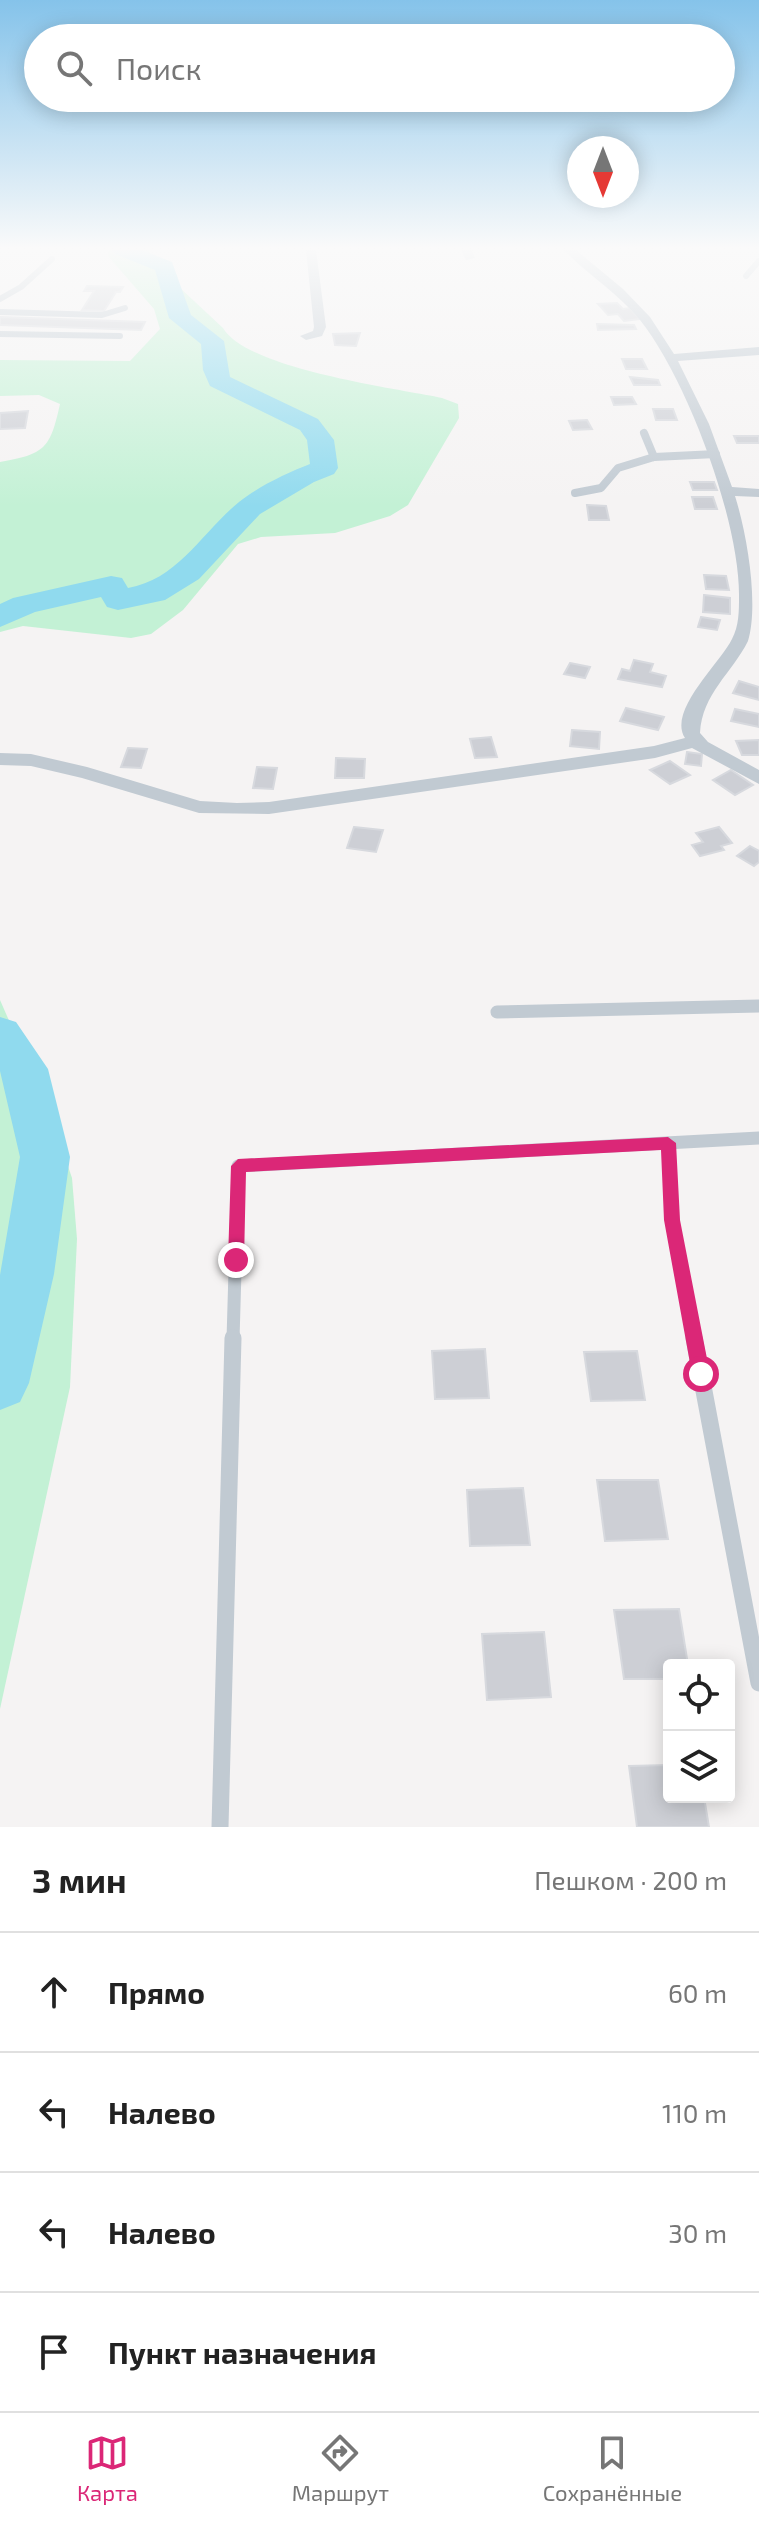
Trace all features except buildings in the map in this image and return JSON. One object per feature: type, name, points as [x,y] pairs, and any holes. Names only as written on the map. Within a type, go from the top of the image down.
[{"type":"street","points":[[655,335],[697,405],[754,564],[747,624],[695,708],[690,726],[695,741],[759,778]]},
{"type":"street","points":[[671,358],[759,351]]},
{"type":"street","points":[[728,491],[759,493]]},
{"type":"street","points":[[0,759],[31,760],[87,773],[199,807],[269,808],[655,752],[695,741]]},
{"type":"lane","points":[[76,335],[120,336]]},
{"type":"lane","points":[[644,433],[654,457]]},
{"type":"lane","points":[[575,493],[601,490],[609,485],[618,468],[654,457],[716,454]]},
{"type":"lane","points":[[497,1012],[759,1006]]},
{"type":"lane","points":[[220,1827],[238,1166],[759,1138]]},
{"type":"lane","points":[[668,1143],[672,1220],[759,1683]]},
{"type":"green space","points":[[154,335],[230,335],[261,355],[290,366],[442,398],[458,404],[459,418],[408,505],[390,516],[335,533],[261,537],[238,544],[183,610],[151,634],[131,638],[23,626],[0,632],[0,462],[27,456],[43,447],[53,431],[60,404],[39,395],[0,396],[0,360],[130,361]]},
{"type":"green space","points":[[0,1000],[50,1114],[72,1178],[77,1239],[70,1387],[0,1709]]},
{"type":"waterway","points":[[0,617],[24,605],[111,585],[118,600],[154,593],[188,572],[250,508],[304,476],[324,468],[321,440],[309,425],[270,403],[219,381],[212,341],[204,335]]},
{"type":"waterway","points":[[0,1034],[24,1069],[45,1157],[27,1274],[0,1383]]},
{"type":"route","points":[[236,1260],[238,1166],[668,1143],[672,1220],[701,1374]]}]
